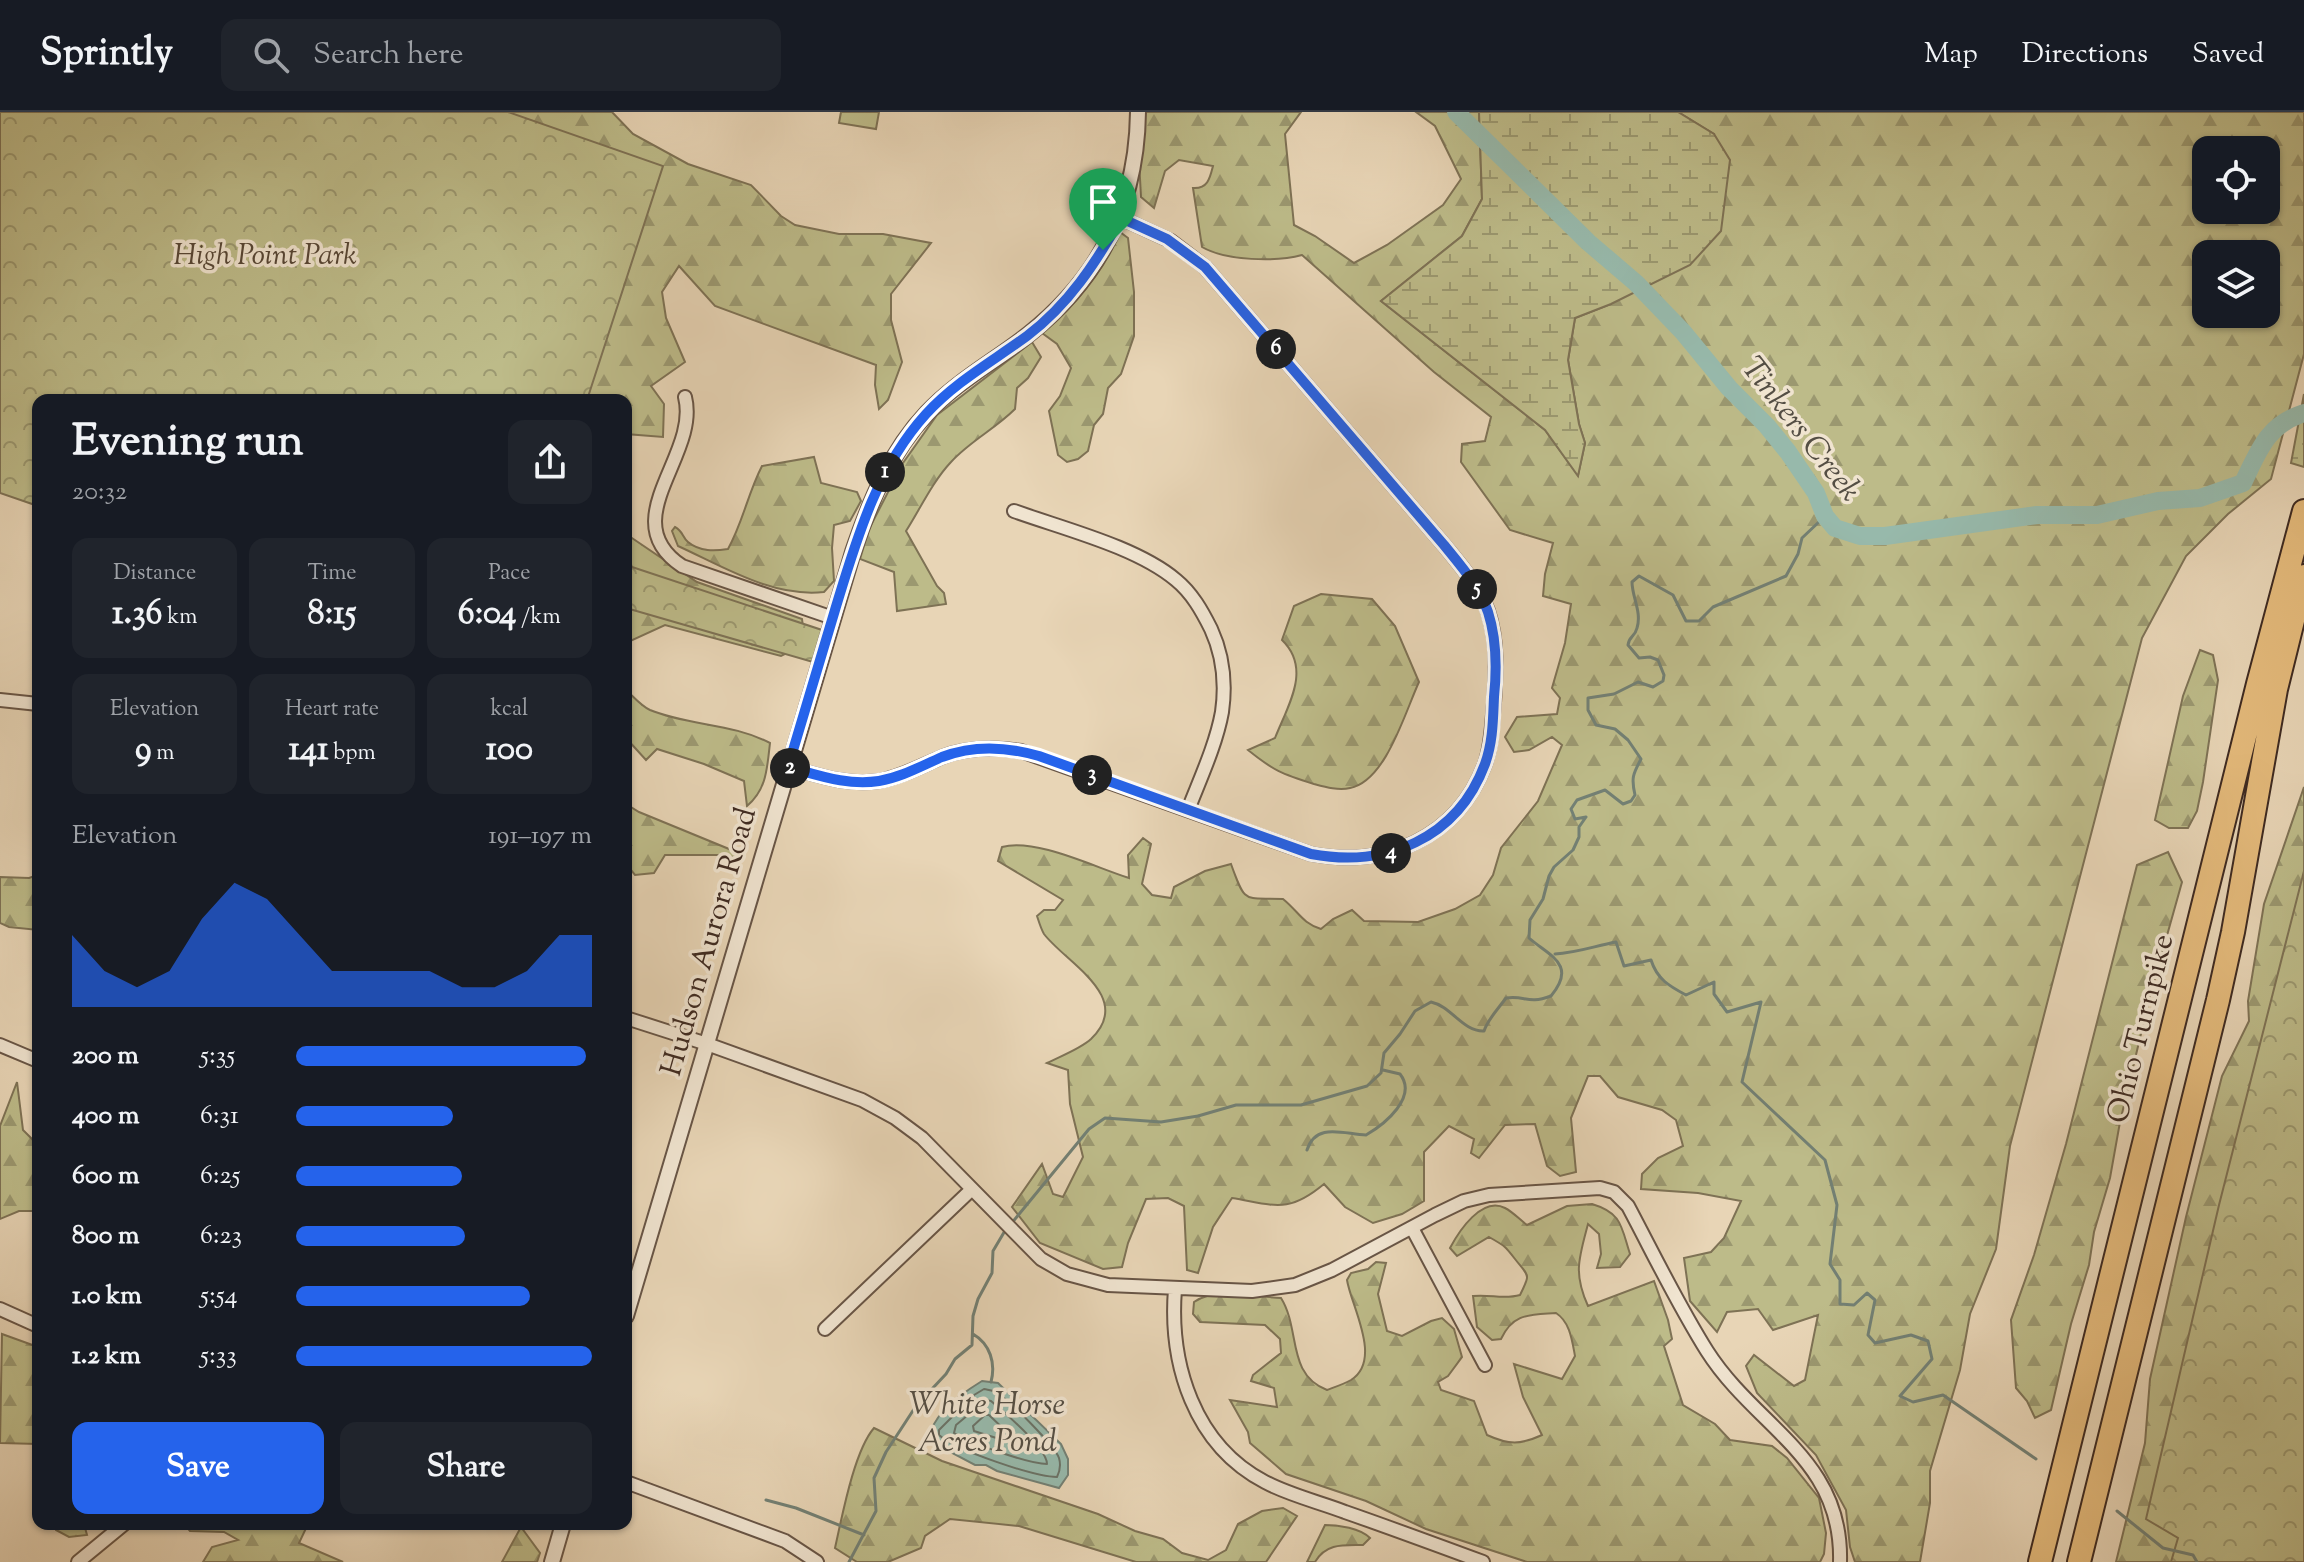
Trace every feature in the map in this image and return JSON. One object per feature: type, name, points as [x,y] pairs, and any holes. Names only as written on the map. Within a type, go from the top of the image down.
[{"type":"highway","name":"Ohio Turnpike","points":[[2040,1562],[2258,684],[2304,511]]},
{"type":"highway","points":[[2079,1562],[2218,1000],[2276,689],[2304,576]]},
{"type":"street","name":"Hudson Aurora Road","points":[[632,1296],[833,618],[875,492],[906,439],[949,392],[1057,310],[1090,270],[1121,218],[1135,158],[1138,112]]},
{"type":"street","points":[[788,767],[833,780],[869,782],[906,774],[956,753],[987,748],[1008,749],[1039,756],[1290,847],[1337,859],[1383,855],[1419,841],[1444,824],[1478,780],[1491,736],[1496,650],[1492,626],[1480,593],[1468,575],[1205,267],[1167,239],[1121,218]]},
{"type":"street","points":[[685,397],[688,418],[655,514],[655,533],[663,550],[682,566],[833,618]]},
{"type":"street","points":[[1014,511],[1147,561],[1178,581],[1204,615],[1219,650],[1223,699],[1216,734],[1188,810]]},
{"type":"street","points":[[0,700],[32,703]]},
{"type":"street","points":[[632,1020],[862,1100],[895,1118],[922,1138],[1041,1259],[1067,1274],[1108,1285],[1252,1291],[1295,1285],[1332,1270],[1464,1201],[1489,1195],[1600,1188],[1614,1192],[1622,1197],[1708,1353],[1734,1386],[1815,1471],[1834,1512],[1840,1562]]},
{"type":"street","points":[[0,1045],[32,1058]]},
{"type":"street","points":[[825,1329],[971,1190]]},
{"type":"street","points":[[1412,1228],[1485,1365]]},
{"type":"street","points":[[1175,1289],[1173,1313],[1183,1379],[1203,1425],[1230,1458],[1268,1484],[1481,1562]]},
{"type":"street","points":[[0,1309],[32,1323]]},
{"type":"street","points":[[632,1484],[785,1541],[817,1562]]},
{"type":"street","points":[[78,1562],[117,1530]]},
{"type":"street","points":[[552,1562],[561,1530]]},
{"type":"green space","name":"High Point Park","points":[[0,112],[612,112],[633,134],[688,164],[751,185],[781,216],[795,225],[839,234],[883,234],[931,243],[891,294],[891,320],[902,362],[888,400],[879,409],[876,365],[715,306],[679,266],[662,292],[666,318],[685,362],[651,386],[664,404],[663,437],[632,434],[632,394],[307,394]]},
{"type":"green space","name":"High Point Park","points":[[0,112],[508,112],[663,166],[589,394],[32,394],[32,504],[0,493]]},
{"type":"green space","points":[[841,112],[879,112],[876,129],[839,123]]},
{"type":"green space","points":[[1143,112],[1301,112],[1285,134],[1294,225],[1354,263],[1387,245],[1443,205],[1461,179],[1435,126],[1416,112],[1479,112],[1482,199],[1462,236],[1381,301],[1545,430],[1578,475],[1585,443],[1568,360],[1575,318],[1611,304],[1714,134],[1678,112],[2304,112],[2304,354],[2271,479],[2228,514],[2186,556],[2142,638],[2010,1146],[1996,1249],[1970,1314],[1960,1370],[1930,1471],[1930,1503],[1920,1562],[1855,1562],[1846,1510],[1816,1455],[1757,1393],[1746,1366],[1754,1355],[1794,1386],[1805,1380],[1818,1315],[1773,1330],[1758,1309],[1727,1312],[1717,1332],[1690,1301],[1684,1258],[1711,1252],[1724,1238],[1741,1201],[1698,1193],[1641,1189],[1642,1174],[1658,1158],[1683,1146],[1676,1120],[1662,1110],[1618,1097],[1600,1076],[1588,1076],[1571,1118],[1576,1172],[1560,1176],[1547,1166],[1535,1124],[1505,1125],[1479,1158],[1471,1153],[1474,1139],[1449,1126],[1424,1152],[1424,1201],[1402,1214],[1373,1223],[1345,1207],[1324,1184],[1300,1200],[1281,1205],[1232,1198],[1213,1227],[1198,1273],[1187,1270],[1184,1206],[1168,1198],[1146,1199],[1122,1267],[1103,1269],[1040,1243],[1012,1207],[1042,1164],[1053,1194],[1063,1197],[1083,1157],[1070,1104],[1068,1070],[1047,1063],[1091,1039],[1103,1024],[1105,1009],[1101,995],[1092,982],[1041,928],[1037,916],[1044,910],[1055,910],[1063,900],[998,861],[1002,847],[1016,845],[1048,850],[1129,878],[1128,855],[1143,838],[1151,844],[1142,884],[1152,895],[1171,898],[1174,887],[1205,871],[1231,864],[1240,887],[1248,896],[1283,899],[1305,920],[1321,929],[1352,910],[1364,921],[1418,922],[1455,909],[1480,895],[1493,875],[1501,848],[1538,801],[1562,745],[1552,737],[1529,750],[1514,752],[1505,737],[1517,717],[1557,714],[1560,698],[1552,688],[1565,643],[1571,604],[1543,596],[1553,543],[1510,530],[1461,462],[1462,444],[1485,441],[1491,417],[1434,372],[1302,255],[1251,259],[1224,255],[1202,247],[1193,188],[1205,185],[1213,166],[1179,160],[1165,171],[1154,208],[1141,197],[1139,160]]},
{"type":"green space","points":[[1479,112],[1678,112],[1714,134],[1730,160],[1721,231],[1690,265],[1575,318],[1568,360],[1585,443],[1578,476],[1545,430],[1381,301],[1462,236],[1482,199]]},
{"type":"green space","points":[[1120,232],[1128,238],[1134,292],[1134,336],[1121,374],[1108,388],[1103,414],[1094,425],[1088,451],[1078,459],[1067,462],[1058,455],[1049,411],[1060,396],[1071,368],[1057,344],[1042,333],[1087,287],[1106,260]]},
{"type":"green space","points":[[1032,342],[1041,357],[1028,378],[1017,388],[1015,409],[951,462],[906,531],[944,593],[946,604],[897,611],[894,572],[860,559],[869,529],[903,463],[937,415]]},
{"type":"green space","points":[[2304,394],[2304,467],[2291,463]]},
{"type":"green space","points":[[814,457],[821,483],[857,492],[861,501],[850,521],[834,525],[834,581],[824,592],[805,593],[767,585],[678,546],[672,531],[675,527],[697,548],[728,549],[762,466]]},
{"type":"green space","points":[[632,538],[697,582],[802,619],[805,644],[781,656],[665,625],[632,640]]},
{"type":"green space","points":[[632,567],[822,630],[813,662],[632,610]]},
{"type":"green space","points":[[1321,594],[1372,599],[1395,626],[1419,682],[1384,759],[1363,783],[1346,789],[1323,786],[1286,774],[1248,750],[1275,738],[1295,688],[1295,663],[1291,651],[1282,640],[1294,606]]},
{"type":"green space","points":[[2200,650],[2213,655],[2218,680],[2203,782],[2197,811],[2188,828],[2169,828],[2155,820],[2183,696]]},
{"type":"green space","points":[[632,696],[650,710],[756,736],[770,743],[765,778],[759,792],[747,806],[744,781],[657,749],[646,760],[632,745]]},
{"type":"green space","points":[[2304,787],[2304,1562],[2116,1562],[2145,1443],[2150,1379],[2186,1217],[2222,1076],[2249,1021],[2248,1001],[2264,904]]},
{"type":"green space","points":[[632,808],[729,849],[741,858],[665,855],[654,873],[635,875],[632,871]]},
{"type":"green space","points":[[2168,852],[2182,882],[2150,996],[2110,1178],[2051,1410],[2035,1418],[2016,1388],[2011,1320],[2034,1255],[2066,1144],[2137,865]]},
{"type":"green space","points":[[2304,871],[2304,1562],[2171,1562],[2178,1538],[2146,1519],[2219,1205]]},
{"type":"green space","points":[[0,877],[32,877],[32,929],[0,923]]},
{"type":"green space","points":[[17,1082],[23,1130],[32,1139],[32,1211],[19,1211],[0,1219],[0,1126]]},
{"type":"green space","points":[[1592,1204],[1615,1216],[1630,1254],[1620,1267],[1597,1268],[1601,1254],[1599,1234],[1588,1224],[1579,1275],[1588,1306],[1654,1281],[1672,1339],[1664,1346],[1683,1405],[1715,1424],[1730,1440],[1772,1446],[1787,1458],[1819,1498],[1826,1533],[1820,1562],[1527,1562],[1426,1529],[1366,1501],[1286,1474],[1250,1443],[1248,1432],[1230,1400],[1277,1407],[1274,1388],[1251,1381],[1253,1375],[1281,1353],[1280,1339],[1265,1325],[1200,1322],[1193,1314],[1194,1302],[1203,1297],[1224,1294],[1281,1298],[1305,1373],[1314,1383],[1327,1390],[1351,1380],[1360,1371],[1365,1346],[1347,1280],[1351,1273],[1368,1269],[1376,1262],[1386,1263],[1378,1294],[1387,1331],[1402,1336],[1442,1318],[1454,1329],[1462,1357],[1448,1376],[1438,1382],[1441,1390],[1474,1401],[1487,1435],[1514,1442],[1542,1435],[1523,1397],[1514,1364],[1562,1379],[1575,1356],[1567,1326],[1556,1313],[1530,1315],[1511,1324],[1501,1339],[1492,1340],[1477,1327],[1473,1296],[1520,1295],[1527,1279],[1526,1272],[1502,1244],[1489,1237],[1457,1256],[1450,1248],[1472,1217],[1488,1207],[1505,1208],[1527,1225],[1567,1206]]},
{"type":"green space","points":[[2,1334],[32,1345],[32,1444],[0,1443]]},
{"type":"green space","points":[[874,1428],[942,1461],[1098,1514],[1135,1531],[1163,1539],[1182,1553],[1208,1560],[1226,1550],[1238,1524],[1262,1511],[1283,1508],[1297,1516],[1266,1562],[1136,1562],[1019,1526],[950,1519],[925,1536],[921,1548],[888,1562],[857,1562],[835,1548],[860,1452]]},
{"type":"green space","points":[[1325,1525],[1355,1529],[1370,1538],[1363,1545],[1330,1548],[1315,1562],[1307,1562]]},
{"type":"green space","points":[[56,1530],[86,1530],[87,1535],[69,1537]]},
{"type":"green space","points":[[305,1530],[299,1543],[343,1562],[203,1562],[212,1547],[238,1540],[224,1532],[190,1531]]},
{"type":"green space","points":[[519,1530],[523,1530],[540,1553],[537,1562],[502,1562]]},
{"type":"water","name":"White Horse Acres Pond","points":[[982,1381],[998,1383],[1061,1444],[1068,1459],[1068,1475],[1059,1488],[997,1471],[986,1465],[975,1465],[937,1445],[930,1437],[936,1420],[943,1412],[958,1397]]},
{"type":"waterway","name":"Tinkers Creek","points":[[1456,112],[1588,242],[1636,283],[1683,332],[1788,452],[1835,528],[1860,536],[1885,536],[2037,515],[2097,515],[2158,501],[2200,498],[2243,483],[2266,440],[2281,424],[2304,413]]},
{"type":"waterway","points":[[1011,1224],[1089,1129],[1105,1118],[1161,1122],[1236,1105],[1301,1105],[1367,1086],[1381,1073],[1384,1053],[1415,1011],[1431,1002],[1445,1008],[1470,1027],[1484,1031],[1506,998],[1537,1000],[1551,996],[1559,985],[1561,968],[1551,955],[1529,938],[1530,920],[1543,899],[1554,867],[1573,850],[1579,837],[1579,827],[1586,817],[1575,819],[1571,809],[1577,800],[1605,790],[1623,804],[1631,801],[1635,795],[1634,776],[1641,759],[1628,740],[1615,729],[1596,725],[1588,710],[1588,698],[1614,694],[1638,682],[1653,687],[1663,681],[1658,660],[1639,658],[1628,645],[1638,622],[1632,582],[1639,576],[1673,595],[1686,621],[1699,621],[1713,607],[1786,576],[1798,554],[1802,538],[1821,520]]},
{"type":"waterway","points":[[1555,954],[1616,942],[1624,966],[1651,960],[1664,981],[1686,995],[1714,982],[1714,994],[1727,1012],[1761,1002],[1742,1082],[1825,1160],[1837,1205],[1830,1264],[1840,1280],[1840,1304],[1854,1305],[1867,1293],[1875,1300],[1868,1335],[1875,1343],[1911,1335],[1928,1341],[1932,1359],[1900,1396],[1913,1402],[1943,1395],[2036,1459]]},
{"type":"waterway","points":[[1307,1150],[1311,1141],[1324,1133],[1366,1135],[1390,1117],[1402,1101],[1404,1083],[1400,1074],[1383,1070]]},
{"type":"waterway","points":[[849,1562],[876,1511],[874,1478],[886,1452],[916,1406],[946,1374],[955,1359],[972,1345],[973,1316],[992,1273],[993,1251],[1006,1229]]},
{"type":"waterway","points":[[973,1334],[984,1343],[990,1355],[993,1368],[991,1382]]},
{"type":"waterway","points":[[766,1500],[796,1508],[864,1535]]},
{"type":"waterway","points":[[2117,1511],[2163,1548],[2193,1555],[2197,1562]]},
{"type":"route","points":[[1121,218],[1182,247],[1205,267],[1444,545],[1480,593],[1492,626],[1496,650],[1491,736],[1486,761],[1478,780],[1459,808],[1444,824],[1419,841],[1392,853],[1369,858],[1337,859],[1311,854],[1039,756],[1008,749],[987,748],[956,753],[906,774],[869,782],[833,780],[788,767],[853,552],[875,492],[889,466],[927,414],[949,392],[1057,310],[1103,250],[1121,218]]}]
